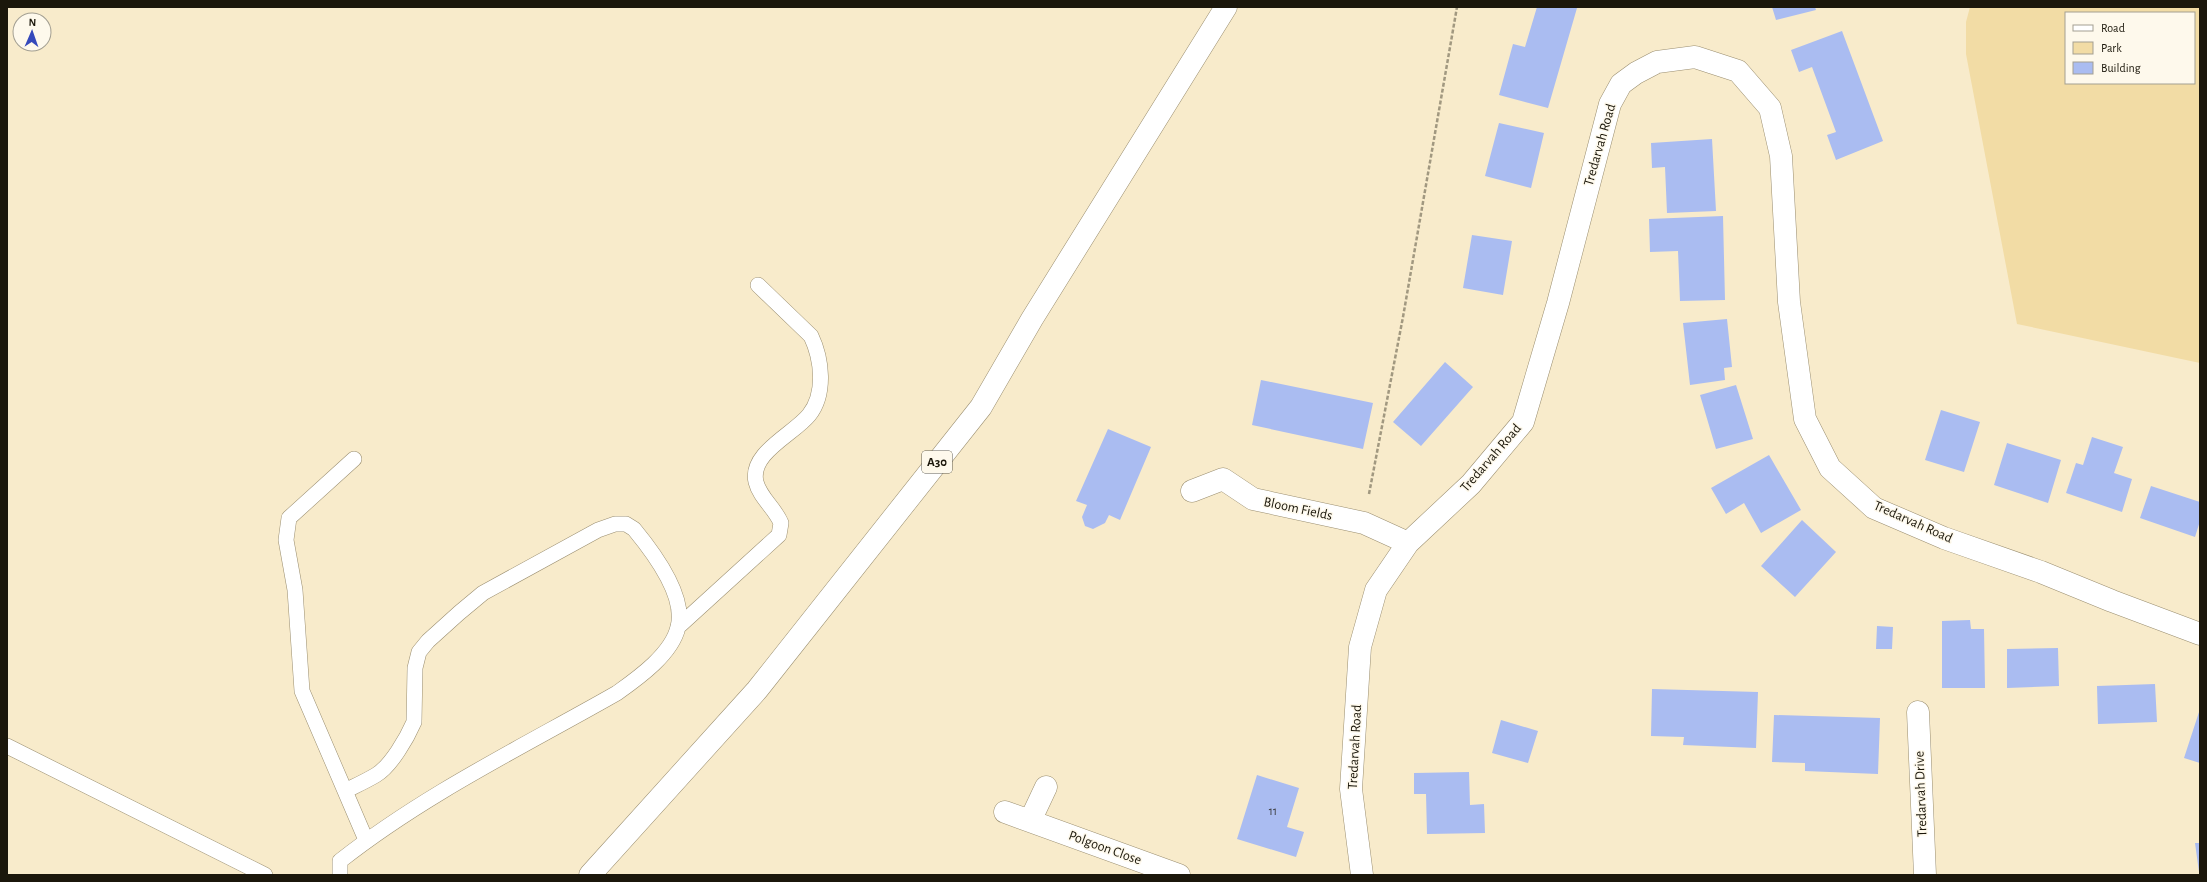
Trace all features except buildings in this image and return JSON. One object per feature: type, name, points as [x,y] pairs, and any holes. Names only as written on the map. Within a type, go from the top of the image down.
[{"type":"main road","name":"A30","points":[[590,875],[757,690],[981,407],[1032,319],[1226,7]]},
{"type":"main road","name":"Tredarvah Road","points":[[1362,875],[1352,789],[1360,647],[1376,590],[1408,543],[1471,484],[1524,422],[1558,303],[1610,104],[1622,84],[1636,73],[1657,62],[1695,57],[1738,71],[1770,108],[1781,156],[1789,302],[1805,419],[1830,468],[1874,508],[1944,538],[2041,572],[2112,601],[2200,634]]},
{"type":"main road","name":"Bloom Fields","points":[[1192,491],[1223,478],[1253,499],[1364,523],[1408,543]]},
{"type":"main road","name":"Tredarvah Drive","points":[[1918,712],[1924,875]]},
{"type":"main road","points":[[1030,822],[1046,787]]},
{"type":"main road","name":"Polgoon Close","points":[[1005,812],[1179,875]]},
{"type":"lane","points":[[340,875],[340,861],[366,840],[414,808],[617,693],[647,671],[666,651],[678,627],[779,535],[781,523],[761,494],[756,481],[756,470],[765,453],[808,416],[814,408],[818,395],[820,365],[816,346],[810,336],[758,285]]},
{"type":"lane","points":[[354,459],[289,518],[286,540],[295,590],[302,691],[366,840]]},
{"type":"lane","points":[[345,791],[378,774],[399,750],[411,730],[414,722],[415,668],[419,652],[428,640],[484,593],[598,530],[615,524],[626,524],[634,529],[644,540],[678,599],[678,627]]},
{"type":"lane","points":[[7,746],[265,875]]},
{"type":"path","points":[[1364,523],[1402,324],[1457,7]]},
{"type":"green space","points":[[1970,7],[2200,7],[2200,363],[2017,324],[1966,54],[1966,22]]}]
